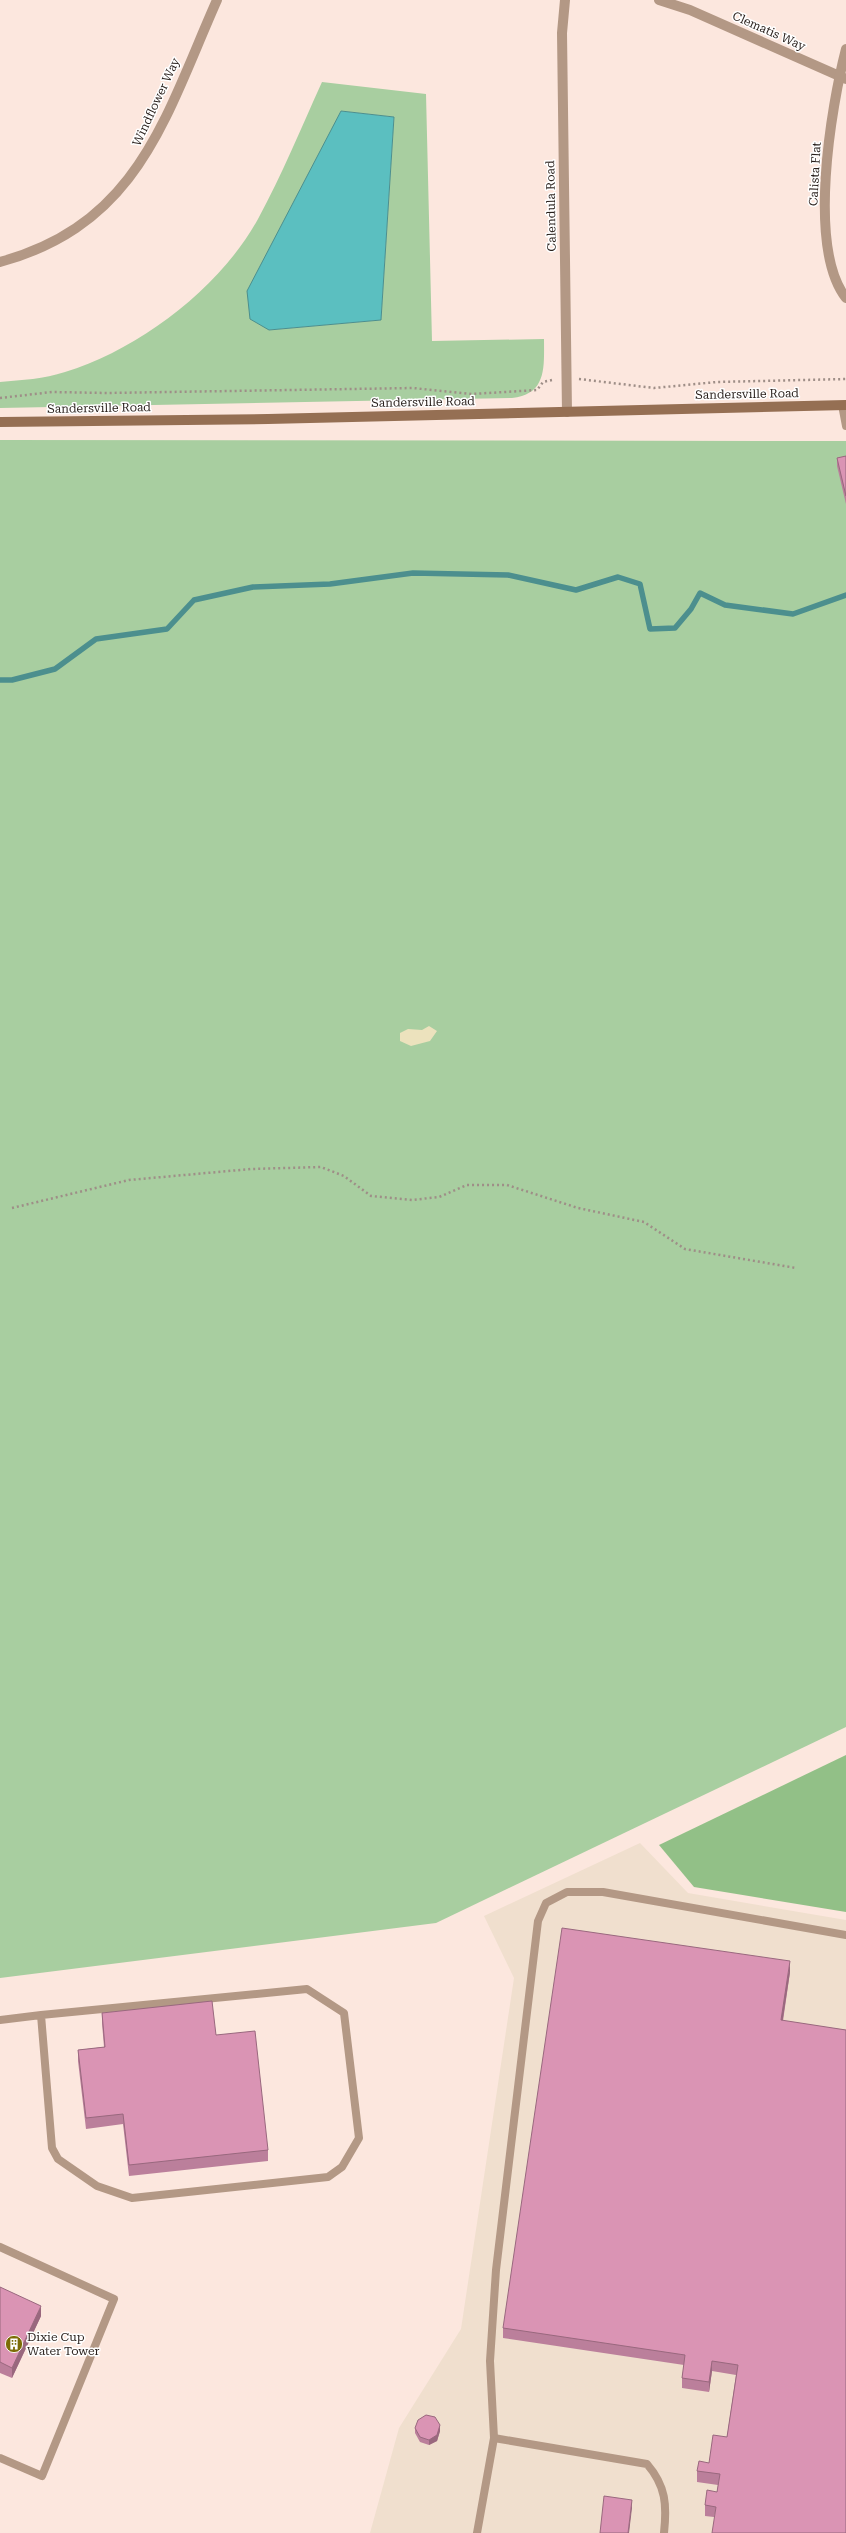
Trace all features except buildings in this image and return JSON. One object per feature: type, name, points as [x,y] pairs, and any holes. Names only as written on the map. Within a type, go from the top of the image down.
[{"type":"street","name":"Windflower Way","points":[[0,262],[24,255],[51,244],[81,226],[109,202],[145,156],[217,0]]},
{"type":"street","name":"Calendula Road","points":[[565,0],[562,33],[567,412]]},
{"type":"street","name":"Clematis Way","points":[[659,0],[690,10],[843,78]]},
{"type":"street","name":"Calista Flat","points":[[846,49],[843,78],[825,182],[826,244],[839,289],[846,298]]},
{"type":"street","name":"Sandersville Road","points":[[0,422],[276,419],[844,405]]},
{"type":"lane","points":[[844,405],[846,426]]},
{"type":"lane","points":[[477,2533],[494,2438],[490,2361],[496,2270],[538,1921],[546,1903],[567,1892],[603,1892],[846,1935]]},
{"type":"lane","points":[[0,2020],[41,2015],[307,1989],[344,2013],[359,2138],[342,2167],[328,2177],[132,2198],[97,2186],[58,2159],[52,2148],[41,2015]]},
{"type":"lane","points":[[0,2246],[114,2299],[42,2476],[0,2458]]},
{"type":"lane","points":[[494,2438],[647,2464],[658,2476],[663,2490],[664,2533]]},
{"type":"path","points":[[0,398],[52,392],[107,393],[413,388],[480,394],[537,390],[546,381],[567,379],[589,379],[654,388],[717,382],[846,379]]},
{"type":"path","points":[[12,1208],[130,1180],[251,1169],[321,1167],[344,1176],[371,1196],[406,1199],[439,1197],[467,1185],[507,1185],[578,1208],[644,1222],[685,1249],[796,1268]]},
{"type":"shaded area","points":[[640,1843],[688,1893],[846,1920],[846,2533],[370,2533],[399,2428],[461,2329],[514,1978],[484,1916]]},
{"type":"green space","points":[[322,82],[426,94],[432,341],[544,339],[543,369],[538,385],[532,391],[512,398],[0,408],[0,382],[49,376],[93,362],[149,332],[200,292],[222,269],[242,244],[258,219]],"holes":[[[341,111],[394,117],[381,320],[269,330]]]},
{"type":"green space","points":[[0,440],[846,441],[846,1727],[436,1923],[0,1978]]},
{"type":"green space","points":[[846,1755],[846,1912],[694,1887],[659,1845]]},
{"type":"sand","points":[[429,1026],[437,1031],[430,1041],[411,1046],[400,1041],[400,1033],[408,1029],[422,1030]]},
{"type":"water","points":[[341,111],[394,117],[381,320],[269,330],[250,319],[247,291]]},
{"type":"waterway","points":[[0,680],[12,680],[55,669],[96,639],[167,629],[194,600],[253,587],[330,584],[413,573],[508,575],[576,590],[618,577],[640,584],[650,629],[675,628],[691,609],[700,593],[725,605],[793,614],[846,595]]},
{"type":"place","name":"Dixie Cup Water Tower","points":[[14,2344]]}]
